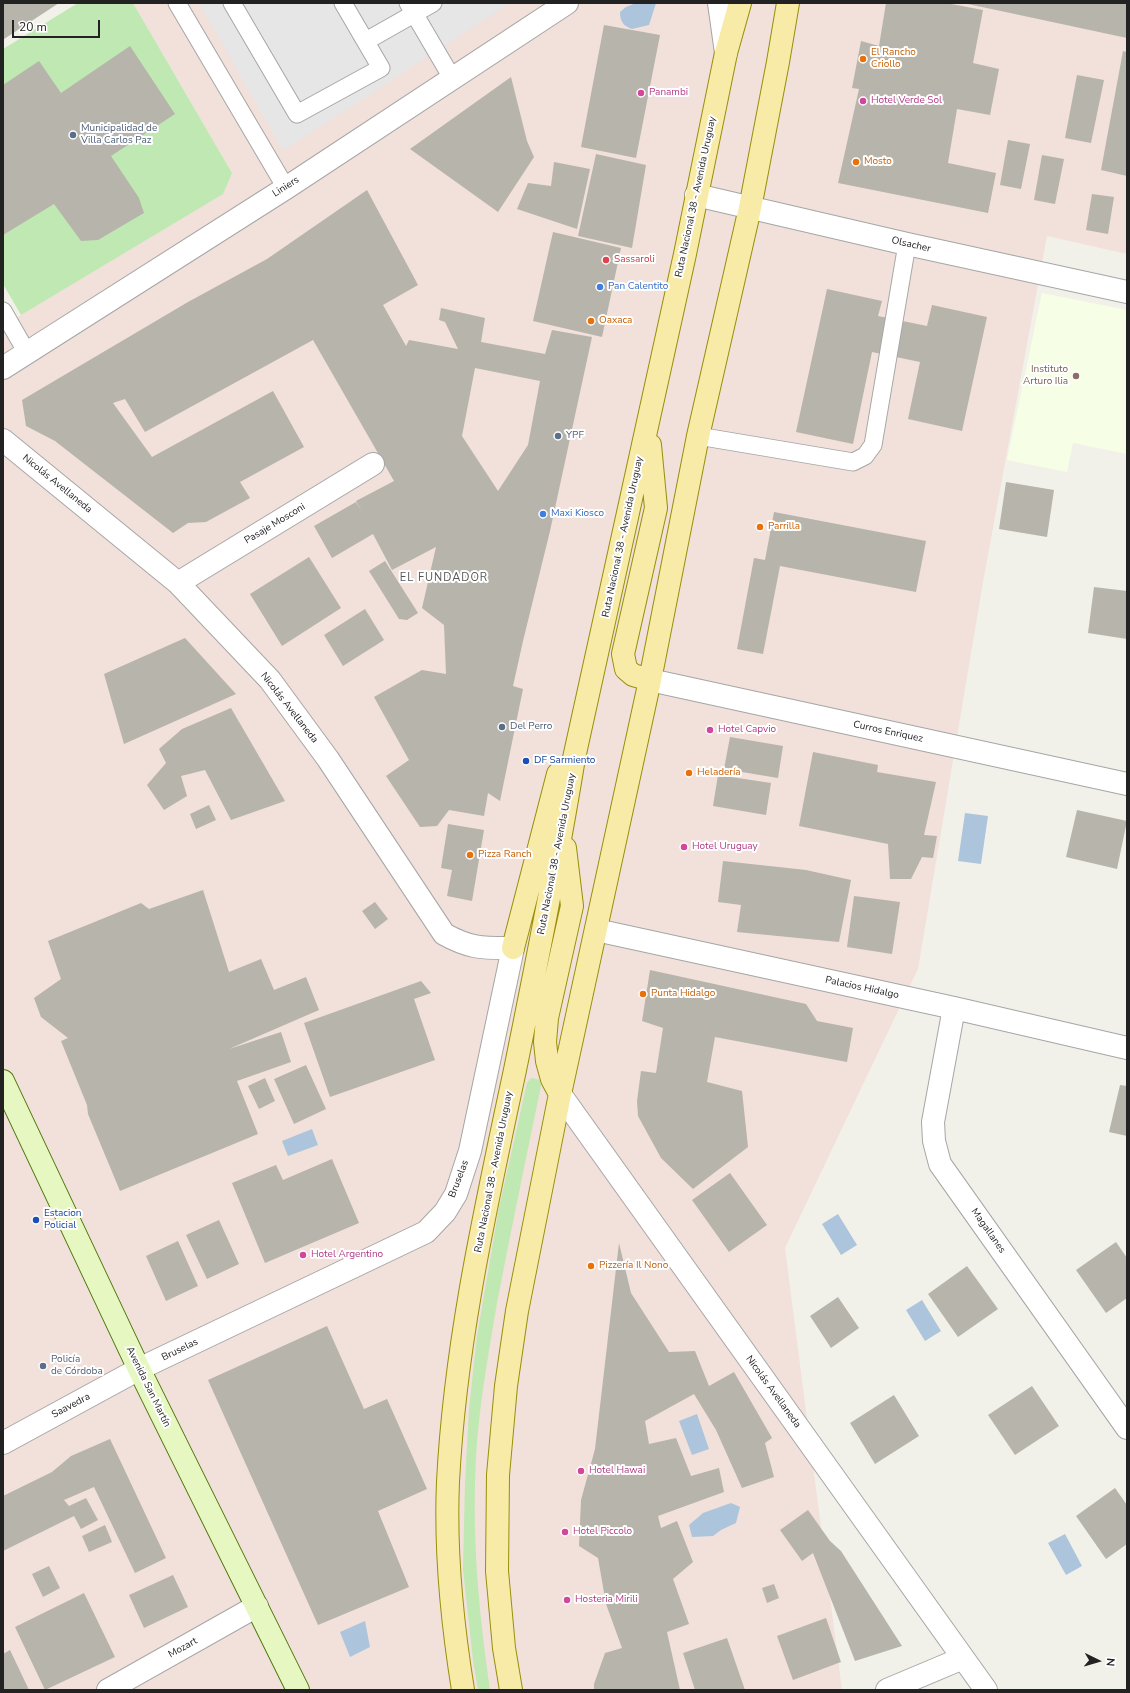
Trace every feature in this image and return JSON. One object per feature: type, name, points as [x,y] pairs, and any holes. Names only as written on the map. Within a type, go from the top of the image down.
[{"type":"main road","points":[[726,53],[733,3]]},
{"type":"main road","name":"Ruta Nacional 38 - Avenida Uruguay","points":[[463,1690],[456,1646],[449,1572],[448,1483],[457,1380],[482,1227],[562,828],[574,758],[648,425],[726,53],[740,3]]},
{"type":"main road","points":[[511,1690],[504,1648],[498,1571],[498,1475],[506,1386],[517,1311],[560,1094],[650,680],[698,436],[750,208],[788,3]]},
{"type":"main road","points":[[778,62],[797,3]]},
{"type":"main road","points":[[648,425],[656,508],[623,654],[626,669],[633,675],[650,680]]},
{"type":"main road","points":[[513,948],[558,774],[574,758]]},
{"type":"main road","points":[[560,1094],[552,1079],[547,1061],[545,1042],[547,1018],[572,906],[562,828]]},
{"type":"main road","name":"Avenida San Martín","points":[[3,1081],[139,1369],[258,1606],[298,1690]]},
{"type":"street","name":"Liniers","points":[[3,368],[286,188],[567,3]]},
{"type":"street","points":[[719,3],[726,53]]},
{"type":"street","name":"Olsacher","points":[[696,195],[907,244],[1127,292]]},
{"type":"street","name":"Nicolás Avellaneda","points":[[3,440],[178,583],[270,680],[328,759],[444,934],[462,944],[482,948],[513,948]]},
{"type":"street","name":"Pasaje Mosconi","points":[[178,583],[373,464]]},
{"type":"street","name":"Curros Enriquez","points":[[650,680],[1127,784]]},
{"type":"street","name":"Palacios Hidalgo","points":[[596,930],[954,1008],[1127,1048]]},
{"type":"street","name":"Bruselas","points":[[139,1369],[426,1232],[445,1212],[456,1194],[470,1151],[513,948]]},
{"type":"street","name":"Magallanes","points":[[954,1008],[933,1122],[934,1141],[940,1164],[1127,1428]]},
{"type":"street","name":"Nicolás Avellaneda","points":[[560,1094],[986,1690]]},
{"type":"street","name":"Saavedra","points":[[3,1443],[139,1369]]},
{"type":"street","name":"Mozart","points":[[108,1690],[258,1606]]},
{"type":"street","points":[[887,1690],[963,1658]]},
{"type":"lane","points":[[177,3],[286,188]]},
{"type":"lane","points":[[232,3],[297,114],[381,68],[343,3]]},
{"type":"lane","points":[[366,41],[411,8],[433,3]]},
{"type":"lane","points":[[411,8],[452,78]]},
{"type":"lane","points":[[698,436],[853,462],[865,456],[873,445],[907,244]]},
{"type":"lane","points":[[3,311],[27,353]]},
{"type":"shaded area","points":[[133,3],[1127,3],[1127,254],[1047,236],[983,582],[918,969],[785,1248],[842,1690],[3,1690],[3,324],[21,315],[232,173]]},
{"type":"shaded area","points":[[199,3],[510,3],[283,151]]},
{"type":"shaded area","name":"Instituto Arturo Ilia","points":[[1042,293],[1127,310],[1127,454],[1073,443],[1067,472],[1007,460]]},
{"type":"green space","points":[[78,3],[133,3],[232,173],[223,194],[21,315],[3,284],[3,49]]},
{"type":"green space","points":[[531,1078],[540,1080],[541,1086],[497,1303],[489,1347],[477,1437],[475,1508],[476,1560],[480,1612],[490,1690],[478,1690],[473,1660],[463,1569],[465,1483],[469,1409],[477,1336],[499,1208],[527,1083]]},
{"type":"water","points":[[636,3],[656,3],[649,25],[632,29],[623,23],[620,12],[626,7]]},
{"type":"water","points":[[965,813],[988,816],[981,864],[958,861]]},
{"type":"water","points":[[312,1129],[318,1145],[288,1156],[282,1141]]},
{"type":"water","points":[[838,1214],[857,1245],[841,1255],[822,1224]]},
{"type":"water","points":[[922,1300],[941,1331],[925,1341],[906,1310]]},
{"type":"water","points":[[697,1414],[709,1449],[692,1455],[679,1421]]},
{"type":"water","points":[[731,1503],[740,1507],[736,1523],[721,1530],[713,1536],[692,1537],[689,1525],[703,1513]]},
{"type":"water","points":[[1065,1534],[1082,1566],[1066,1575],[1048,1543]]},
{"type":"water","points":[[365,1621],[370,1647],[350,1657],[340,1632]]},
{"type":"building","points":[[3,3],[59,3],[4,39]]},
{"type":"building","points":[[886,3],[946,3],[983,10],[973,63],[999,69],[990,115],[957,109],[948,163],[996,173],[988,213],[838,183],[859,89],[852,88],[861,41],[879,46]]},
{"type":"building","points":[[1127,3],[1127,38],[968,4]]},
{"type":"building","points":[[604,25],[660,35],[636,158],[581,147]]},
{"type":"building","name":"Municipalidad de Villa Carlos Paz","points":[[130,46],[175,114],[111,156],[139,198],[144,213],[98,240],[81,241],[54,204],[3,235],[3,85],[39,61],[61,93]]},
{"type":"building","points":[[1123,51],[1127,52],[1127,176],[1101,170]]},
{"type":"building","points":[[1077,75],[1104,80],[1091,143],[1065,138]]},
{"type":"building","points":[[511,77],[527,141],[534,157],[498,212],[410,149]]},
{"type":"building","points":[[1008,140],[1030,144],[1021,189],[1000,185]]},
{"type":"building","points":[[596,154],[646,165],[632,248],[578,236]]},
{"type":"building","points":[[1042,155],[1064,159],[1055,204],[1034,200]]},
{"type":"building","points":[[554,162],[590,169],[577,229],[517,209],[528,183],[551,186]]},
{"type":"building","points":[[367,190],[418,285],[383,305],[406,346],[409,340],[458,349],[445,322],[439,320],[441,308],[485,318],[481,342],[545,354],[552,330],[592,337],[550,531],[513,686],[523,689],[500,801],[488,793],[484,816],[449,810],[437,826],[420,827],[386,776],[409,760],[374,697],[422,670],[446,674],[444,625],[422,608],[436,547],[392,570],[373,534],[332,558],[314,526],[356,502],[362,512],[356,501],[394,481],[313,340],[145,432],[125,399],[113,403],[152,457],[273,391],[304,447],[240,482],[250,498],[206,522],[188,523],[173,533],[55,441],[26,426],[22,400],[188,302],[267,259]],"holes":[[[475,368],[540,381],[528,445],[498,491],[462,436]]]},
{"type":"building","points":[[1092,194],[1114,197],[1108,234],[1086,230]]},
{"type":"building","points":[[553,232],[621,248],[602,337],[533,321]]},
{"type":"building","points":[[827,289],[882,301],[878,316],[927,326],[932,305],[987,317],[962,431],[908,419],[920,362],[872,352],[853,444],[796,432]]},
{"type":"building","points":[[1006,482],[1054,490],[1047,537],[999,529]]},
{"type":"building","points":[[774,512],[926,541],[916,592],[780,566],[763,654],[737,649],[754,558],[765,560]]},
{"type":"building","points":[[309,557],[341,608],[282,646],[250,594]]},
{"type":"building","points":[[385,561],[418,613],[407,620],[399,619],[369,571]]},
{"type":"building","points":[[1094,587],[1127,591],[1127,639],[1088,633]]},
{"type":"building","points":[[365,609],[384,640],[343,666],[324,635]]},
{"type":"building","points":[[185,638],[236,694],[124,744],[104,674]]},
{"type":"building","points":[[231,708],[285,801],[231,820],[205,770],[181,776],[187,796],[164,810],[147,785],[166,763],[159,749],[182,729]]},
{"type":"building","points":[[730,737],[783,746],[778,778],[724,769]]},
{"type":"building","points":[[813,752],[878,765],[877,772],[936,782],[924,835],[937,836],[933,858],[922,857],[911,879],[890,879],[888,844],[799,826]]},
{"type":"building","points":[[718,775],[771,783],[766,815],[713,806]]},
{"type":"building","points":[[209,805],[216,820],[196,829],[190,814]]},
{"type":"building","points":[[1077,810],[1127,821],[1117,869],[1066,857]]},
{"type":"building","points":[[448,824],[484,830],[472,901],[447,896],[452,870],[441,868]]},
{"type":"building","points":[[723,861],[806,870],[851,880],[839,942],[737,932],[741,905],[718,902]]},
{"type":"building","points":[[203,890],[229,972],[261,959],[274,990],[306,977],[319,1010],[229,1049],[281,1032],[291,1062],[237,1081],[258,1134],[120,1191],[88,1114],[87,1105],[61,1041],[68,1038],[41,1017],[34,998],[61,979],[48,941],[141,903],[149,909]]},
{"type":"building","points":[[854,896],[900,902],[892,954],[847,947]]},
{"type":"building","points":[[375,902],[388,919],[375,929],[362,911]]},
{"type":"building","points":[[650,970],[806,1004],[817,1021],[853,1028],[847,1062],[715,1037],[707,1082],[742,1091],[748,1147],[693,1189],[661,1158],[638,1116],[637,1101],[641,1071],[656,1073],[663,1028],[642,1021]]},
{"type":"building","points":[[421,981],[431,993],[414,999],[435,1060],[330,1097],[304,1023]]},
{"type":"building","points":[[306,1065],[326,1109],[294,1124],[274,1079]]},
{"type":"building","points":[[265,1078],[275,1101],[259,1109],[248,1086]]},
{"type":"building","points":[[1120,1085],[1127,1086],[1127,1136],[1109,1132]]},
{"type":"building","points":[[332,1159],[359,1223],[265,1263],[232,1183],[276,1165],[283,1180]]},
{"type":"building","points":[[730,1173],[767,1225],[729,1252],[692,1200]]},
{"type":"building","points":[[219,1220],[239,1264],[207,1279],[186,1235]]},
{"type":"building","points":[[178,1241],[198,1286],[166,1301],[146,1256]]},
{"type":"building","points":[[1116,1242],[1127,1258],[1127,1298],[1106,1313],[1076,1270]]},
{"type":"building","points":[[619,1243],[631,1293],[669,1352],[695,1351],[709,1386],[734,1372],[772,1438],[765,1443],[774,1477],[742,1488],[716,1430],[694,1394],[645,1421],[649,1444],[676,1438],[691,1476],[719,1468],[724,1492],[658,1516],[661,1528],[677,1521],[693,1562],[673,1579],[689,1624],[667,1632],[680,1690],[594,1690],[594,1684],[605,1653],[622,1648],[606,1604],[598,1558],[579,1546],[581,1500],[595,1449]]},
{"type":"building","points":[[967,1266],[998,1309],[958,1337],[928,1294]]},
{"type":"building","points":[[838,1297],[859,1328],[831,1348],[810,1316]]},
{"type":"building","points":[[327,1326],[364,1409],[387,1399],[427,1489],[378,1511],[409,1587],[318,1625],[208,1380]]},
{"type":"building","points":[[1032,1386],[1059,1426],[1015,1455],[988,1415]]},
{"type":"building","points":[[894,1395],[919,1436],[875,1464],[850,1423]]},
{"type":"building","points":[[110,1439],[166,1558],[135,1573],[94,1487],[64,1500],[69,1506],[86,1498],[98,1520],[81,1529],[74,1516],[3,1551],[3,1496],[52,1472],[71,1456]]},
{"type":"building","points":[[1115,1488],[1127,1505],[1127,1544],[1106,1559],[1076,1516]]},
{"type":"building","points":[[808,1510],[830,1541],[841,1551],[902,1646],[855,1661],[813,1553],[802,1561],[780,1530]]},
{"type":"building","points":[[105,1525],[112,1542],[89,1552],[82,1536]]},
{"type":"building","points":[[49,1566],[60,1588],[43,1597],[32,1574]]},
{"type":"building","points":[[173,1575],[188,1607],[144,1628],[129,1595]]},
{"type":"building","points":[[774,1584],[779,1598],[767,1603],[762,1588]]},
{"type":"building","points":[[84,1593],[115,1657],[45,1690],[15,1627]]},
{"type":"building","points":[[826,1618],[841,1662],[793,1680],[777,1636]]},
{"type":"building","points":[[727,1638],[745,1690],[695,1690],[683,1653]]},
{"type":"building","points":[[10,1650],[29,1690],[3,1690],[3,1654]]},
{"type":"place","name":"El Rancho Criollo","points":[[863,59]]},
{"type":"place","name":"Panambi","points":[[641,93]]},
{"type":"place","name":"Hotel Verde Sol","points":[[863,101]]},
{"type":"place","name":"Municipalidad de Villa Carlos Paz","points":[[73,135]]},
{"type":"place","name":"Mosto","points":[[856,162]]},
{"type":"place","name":"Sassaroli","points":[[606,260]]},
{"type":"place","name":"Pan Calentito","points":[[600,287]]},
{"type":"place","name":"Oaxaca","points":[[591,321]]},
{"type":"place","name":"Instituto Arturo Ilia","points":[[1076,376]]},
{"type":"place","name":"YPF","points":[[558,436]]},
{"type":"place","name":"Maxi Kiosco","points":[[543,514]]},
{"type":"place","name":"Parrilla","points":[[760,527]]},
{"type":"place","name":"Del Perro","points":[[502,727]]},
{"type":"place","name":"Hotel Capvio","points":[[710,730]]},
{"type":"place","name":"DF Sarmiento","points":[[526,761]]},
{"type":"place","name":"Heladería","points":[[689,773]]},
{"type":"place","name":"Hotel Uruguay","points":[[684,847]]},
{"type":"place","name":"Pizza Ranch","points":[[470,855]]},
{"type":"place","name":"Punta Hidalgo","points":[[643,994]]},
{"type":"place","name":"Estacion Policial","points":[[36,1220]]},
{"type":"place","name":"Hotel Argentino","points":[[303,1255]]},
{"type":"place","name":"Pizzería Il Nono","points":[[591,1266]]},
{"type":"place","name":"Policía de Córdoba","points":[[43,1366]]},
{"type":"place","name":"Hotel Hawai","points":[[581,1471]]},
{"type":"place","name":"Hotel Piccolo","points":[[565,1532]]},
{"type":"place","name":"Hosteria Mirili","points":[[567,1600]]},
{"type":"district","name":"EL FUNDADOR","points":[[444,578]]}]
